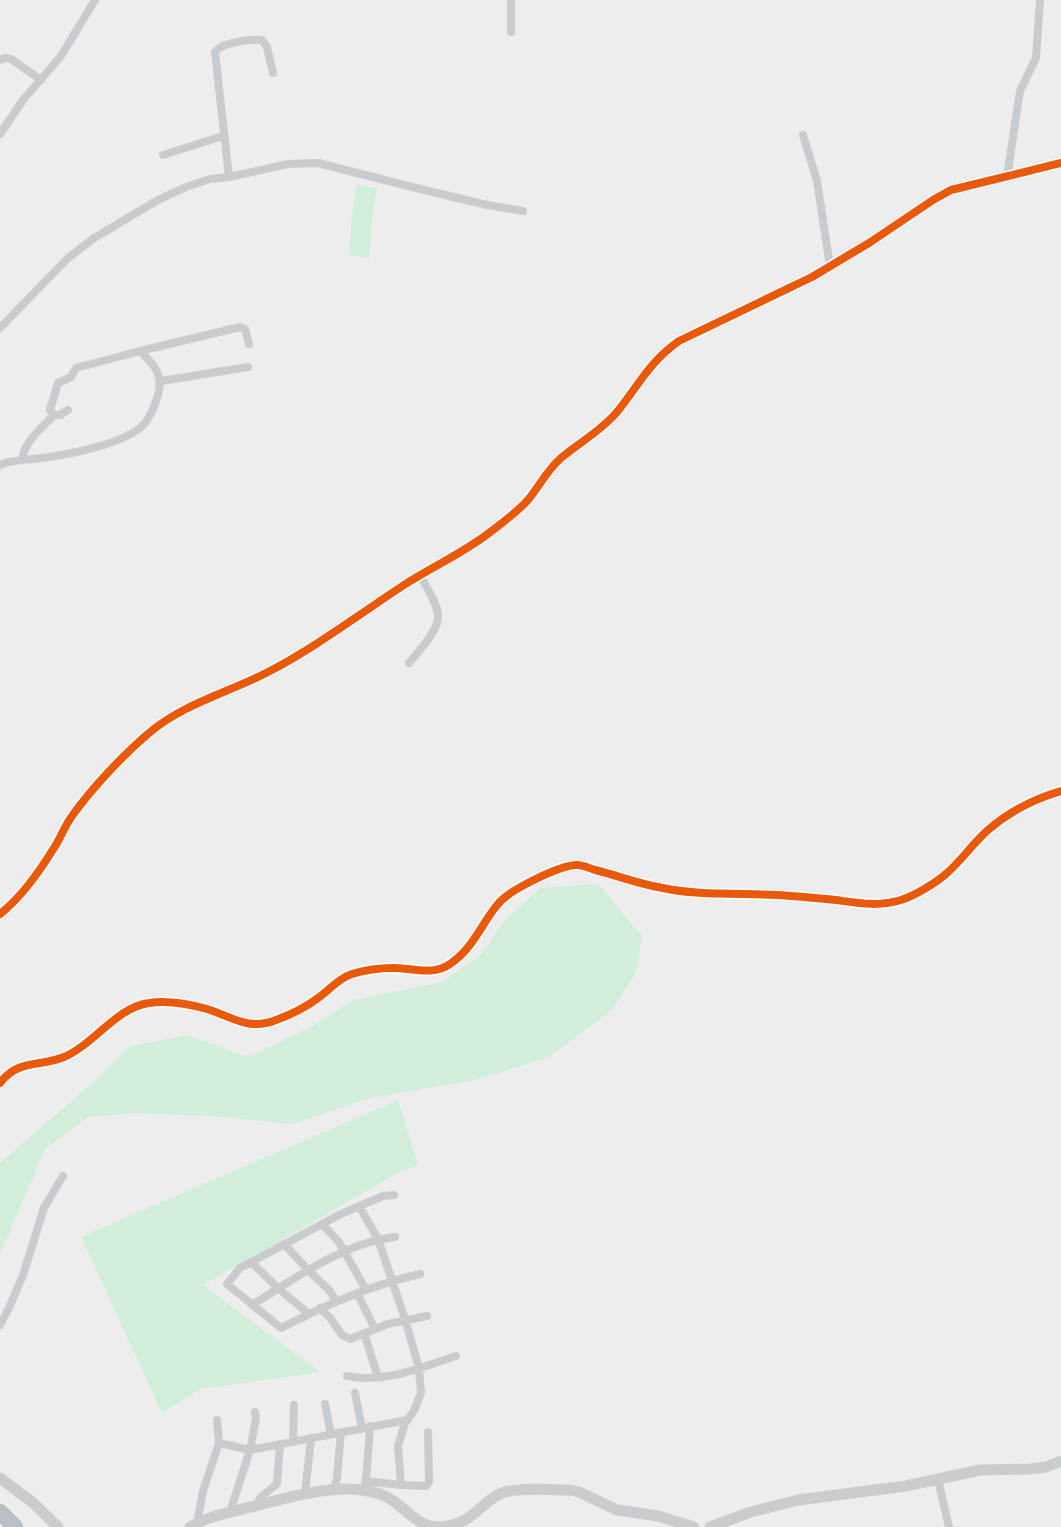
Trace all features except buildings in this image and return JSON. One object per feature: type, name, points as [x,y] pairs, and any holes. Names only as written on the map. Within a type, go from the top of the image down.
[{"type":"highway","points":[[0,1512],[15,1527]]},
{"type":"street","points":[[0,134],[23,100],[61,56],[95,0]]},
{"type":"street","points":[[511,0],[511,32]]},
{"type":"street","points":[[1007,177],[1020,91],[1036,58],[1040,0]]},
{"type":"street","points":[[229,177],[215,52],[218,47],[255,39],[262,40],[267,46],[274,73]]},
{"type":"street","points":[[0,60],[5,58],[11,60],[41,80]]},
{"type":"street","points":[[803,135],[817,182],[830,266]]},
{"type":"street","points":[[163,155],[224,136]]},
{"type":"street","points":[[0,328],[67,259],[94,238],[150,205],[186,187],[210,179],[229,177],[288,164],[318,163],[439,194],[523,211]]},
{"type":"street","points":[[0,914],[53,851],[71,817],[82,803],[150,732],[183,710],[266,673],[327,637],[420,575],[487,535],[528,500],[560,458],[607,423],[618,411],[647,370],[666,350],[679,341],[764,302],[812,277],[869,243],[942,194],[964,186],[1061,163]]},
{"type":"street","points":[[54,415],[50,410],[58,383],[71,377],[76,368],[240,327],[245,329],[249,344]]},
{"type":"street","points":[[0,465],[6,462],[42,458],[96,447],[129,435],[142,427],[157,400],[160,381],[154,365],[140,351]]},
{"type":"street","points":[[160,381],[248,367]]},
{"type":"street","points":[[23,460],[22,453],[54,415],[60,415],[68,410]]},
{"type":"street","points":[[409,664],[433,632],[438,617],[437,609],[420,575]]},
{"type":"street","points":[[0,1083],[7,1074],[14,1070],[28,1065],[57,1060],[70,1054],[114,1020],[129,1010],[146,1003],[176,1003],[210,1010],[247,1024],[262,1025],[310,1004],[342,978],[354,973],[389,968],[427,972],[442,970],[463,954],[474,942],[499,902],[530,882],[553,871],[576,865],[645,885],[688,892],[812,897],[867,905],[885,904],[902,900],[946,875],[990,829],[1019,807],[1041,797],[1061,791]]},
{"type":"street","points":[[0,1325],[23,1275],[44,1208],[63,1176]]},
{"type":"street","points":[[394,1195],[383,1196],[359,1206],[284,1244],[240,1268],[227,1284],[281,1328],[320,1308],[357,1293],[391,1280],[420,1274]]},
{"type":"street","points":[[359,1206],[378,1239],[419,1368],[421,1393],[418,1404],[403,1428],[398,1446],[401,1485]]},
{"type":"street","points":[[322,1224],[339,1242],[366,1290]]},
{"type":"street","points":[[252,1305],[345,1252],[378,1239],[395,1238]]},
{"type":"street","points":[[284,1244],[330,1291],[336,1302]]},
{"type":"street","points":[[251,1262],[309,1314]]},
{"type":"street","points":[[357,1293],[375,1329]]},
{"type":"street","points":[[320,1308],[331,1319],[342,1335],[350,1339],[405,1320],[427,1316]]},
{"type":"street","points":[[364,1334],[378,1377]]},
{"type":"street","points":[[347,1376],[354,1378],[396,1374],[456,1356]]},
{"type":"street","points":[[355,1393],[366,1427],[364,1486]]},
{"type":"street","points":[[325,1404],[331,1434]]},
{"type":"street","points":[[293,1441],[294,1405]]},
{"type":"street","points":[[230,1512],[250,1450],[256,1418],[255,1412]]},
{"type":"street","points":[[194,1525],[219,1443],[217,1420]]},
{"type":"street","points":[[219,1443],[250,1450],[408,1420]]},
{"type":"street","points":[[334,1491],[341,1432]]},
{"type":"street","points":[[194,1525],[230,1512],[305,1493],[364,1486],[426,1486],[429,1482],[428,1432]]},
{"type":"street","points":[[305,1493],[311,1438]]},
{"type":"street","points":[[256,1505],[261,1497],[277,1484],[280,1444]]},
{"type":"street","points":[[710,1527],[750,1512],[790,1502],[938,1480],[980,1470],[1023,1470],[1046,1467],[1061,1461]]},
{"type":"street","points":[[0,1478],[32,1502],[58,1527]]},
{"type":"street","points":[[938,1480],[949,1527]]},
{"type":"street","points":[[364,1486],[386,1496],[414,1520],[432,1527],[455,1525],[467,1520],[498,1496],[510,1491],[570,1490],[579,1492],[617,1510],[658,1516],[694,1527]]},
{"type":"green space","points":[[357,185],[377,188],[372,218],[369,258],[349,255]]},
{"type":"green space","points":[[598,884],[642,936],[636,972],[613,1009],[549,1057],[475,1080],[370,1098],[293,1124],[212,1116],[136,1113],[88,1117],[45,1149],[0,1254],[0,1163],[96,1080],[129,1047],[187,1035],[248,1057],[309,1028],[354,1000],[442,982],[481,955],[503,922],[540,888]]},
{"type":"green space","points":[[398,1100],[418,1165],[396,1174],[203,1285],[320,1372],[201,1389],[162,1413],[81,1237]]},
{"type":"cycle path","points":[[0,914],[35,876],[55,847],[69,820],[98,783],[149,733],[176,714],[266,673],[302,653],[404,585],[469,547],[489,533],[514,514],[527,501],[551,468],[561,458],[611,419],[645,374],[660,357],[679,341],[812,277],[951,190],[1061,163]]},
{"type":"cycle path","points":[[0,1083],[14,1070],[55,1060],[75,1051],[126,1011],[137,1006],[156,1002],[178,1003],[207,1009],[241,1022],[266,1023],[303,1008],[342,979],[352,974],[383,968],[430,971],[443,968],[465,951],[504,898],[535,879],[569,866],[582,866],[642,883],[687,892],[784,895],[869,904],[901,900],[931,885],[942,877],[958,863],[983,835],[1013,811],[1061,791]]}]
